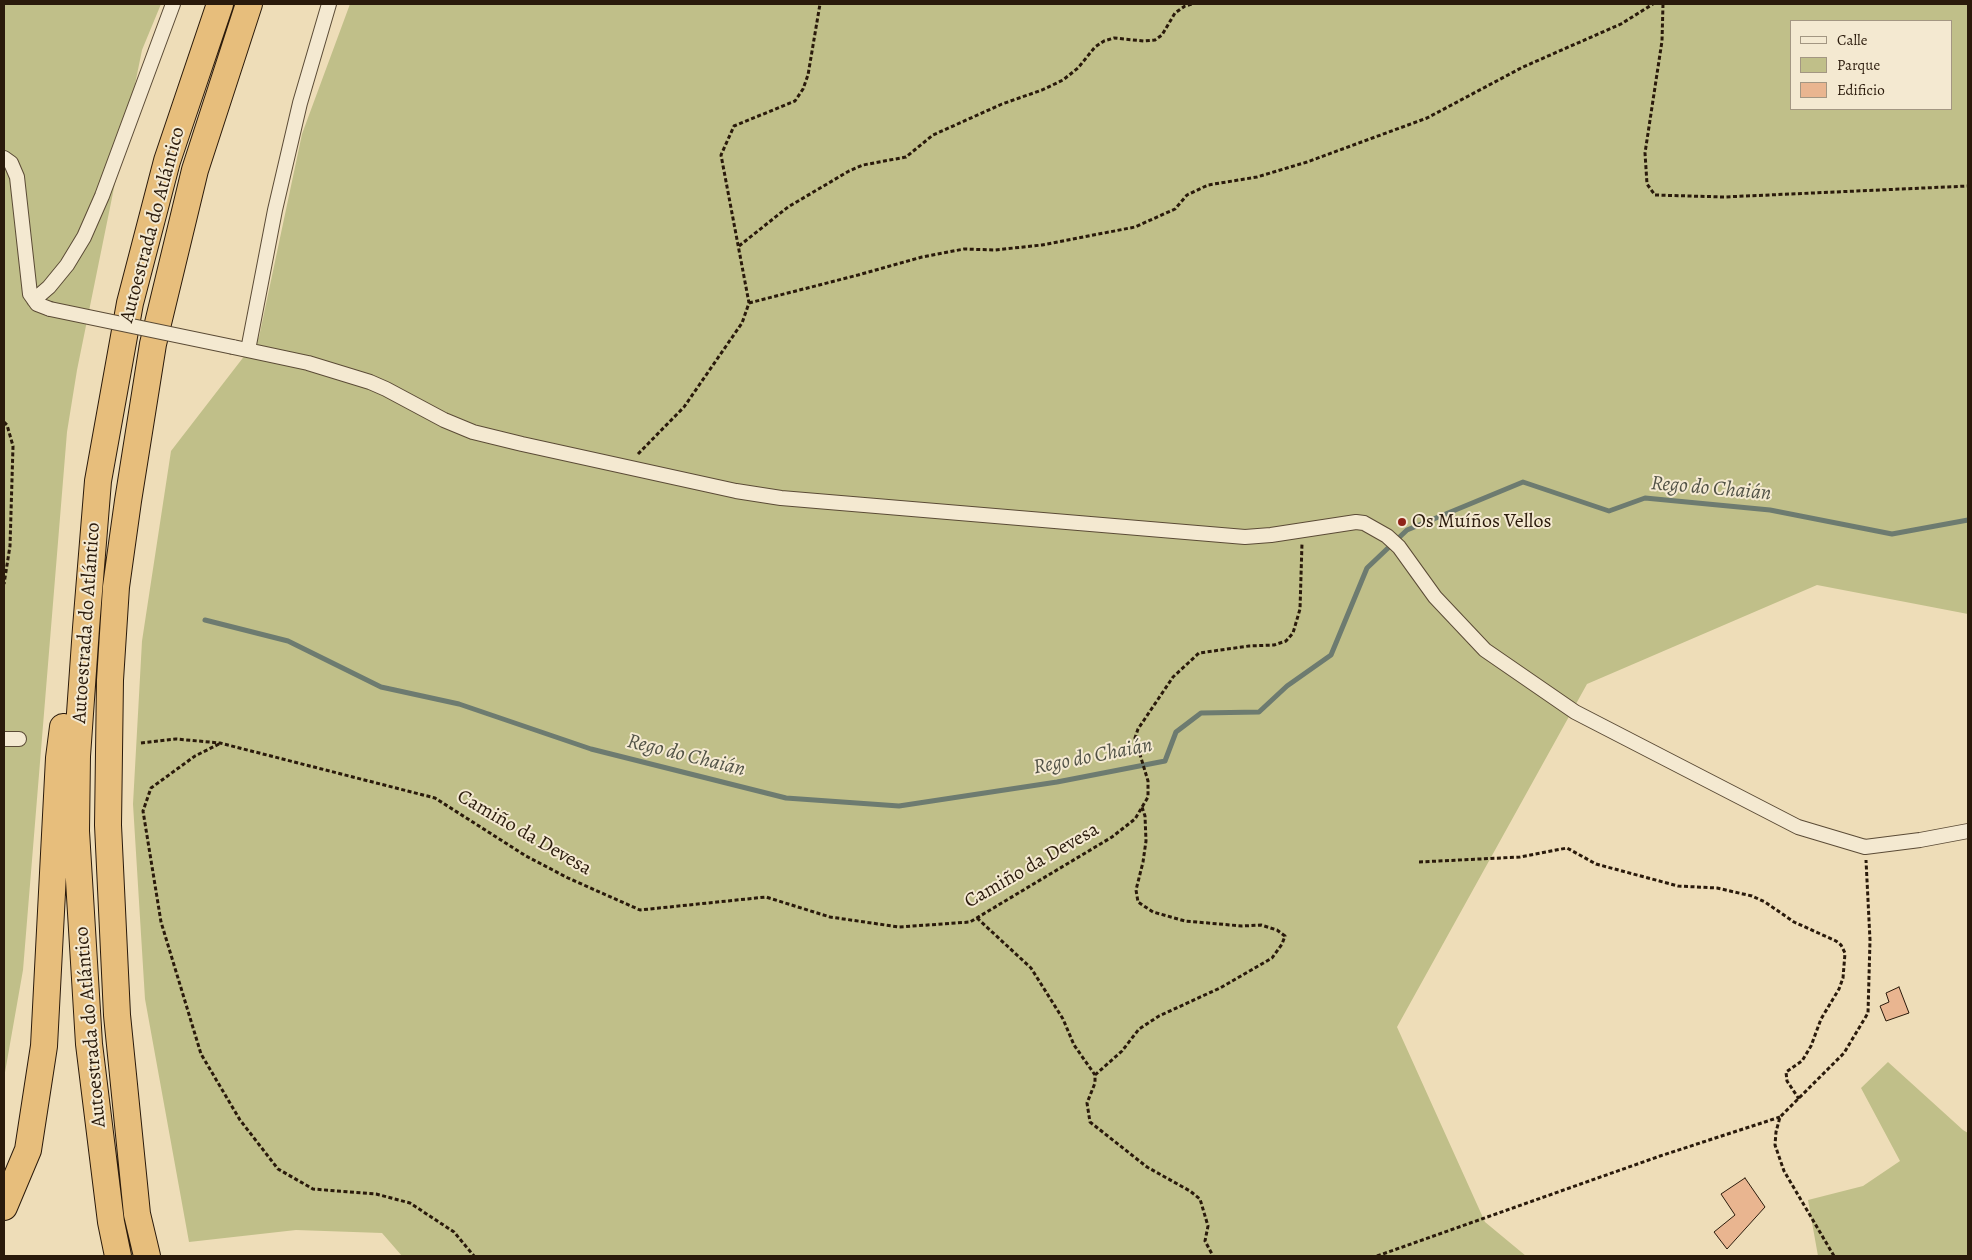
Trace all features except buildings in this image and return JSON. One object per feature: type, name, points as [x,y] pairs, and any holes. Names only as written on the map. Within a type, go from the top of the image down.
[{"type":"highway","name":"Autoestrada do Atlántico","points":[[118,1256],[110,1222],[89,1044],[76,831],[77,756],[98,481],[135,284],[167,161],[220,4]]},
{"type":"highway","name":"Autoestrada do Atlántico","points":[[147,1256],[144,1211],[117,1015],[108,825],[110,680],[116,587],[153,344],[195,170],[249,4]]},
{"type":"highway","points":[[4,1208],[28,1150],[44,1046],[59,758],[73,645],[83,533],[98,481]]},
{"type":"highway","points":[[144,1211],[164,1256]]},
{"type":"street","points":[[34,300],[49,287],[61,272],[84,237],[102,196],[173,4]]},
{"type":"street","points":[[248,350],[275,210],[300,103],[329,4]]},
{"type":"street","points":[[4,158],[11,163],[17,177],[29,288],[37,304],[50,309],[308,363],[370,382],[393,392],[444,420],[473,432],[719,488],[781,498],[1246,537],[1271,536],[1356,522],[1371,526],[1387,536],[1399,547],[1435,597],[1485,650],[1575,712],[1798,828],[1866,847],[1968,831]]},
{"type":"street","points":[[4,738],[19,739]]},
{"type":"path","points":[[625,467],[684,407],[742,323],[749,303],[722,155],[734,126],[795,100],[804,89],[820,4]]},
{"type":"path","points":[[738,246],[788,207],[849,171],[863,165],[906,157],[933,135],[1002,104],[1042,90],[1063,80],[1078,68],[1095,47],[1104,41],[1114,38],[1144,41],[1155,40],[1162,35],[1175,13],[1192,4]]},
{"type":"path","points":[[749,303],[858,276],[922,257],[964,249],[995,250],[1042,245],[1135,227],[1176,209],[1187,195],[1208,185],[1257,177],[1307,162],[1427,118],[1524,67],[1621,24],[1653,4]]},
{"type":"path","points":[[1663,4],[1662,41],[1645,153],[1647,184],[1655,195],[1724,197],[1968,186]]},
{"type":"path","points":[[4,422],[7,425],[13,446],[10,546],[4,584]]},
{"type":"path","name":"Camiño da Devesa","points":[[141,743],[176,739],[220,743],[435,798],[526,856],[568,878],[640,910],[766,897],[830,916],[899,927],[970,922],[1112,837],[1135,819],[1148,798],[1148,781],[1136,747],[1135,738],[1138,729],[1173,677],[1200,653],[1249,646],[1274,645],[1286,641],[1293,633],[1300,609],[1302,530]]},
{"type":"path","points":[[220,743],[195,756],[151,788],[144,811],[162,922],[201,1054],[240,1120],[278,1169],[312,1189],[376,1194],[410,1203],[454,1232],[474,1256]]},
{"type":"path","points":[[1095,1075],[1122,1051],[1139,1029],[1159,1016],[1220,988],[1272,958],[1285,936],[1277,930],[1261,925],[1242,926],[1185,920],[1153,912],[1138,902],[1136,890],[1146,840],[1145,816],[1142,807]]},
{"type":"path","points":[[1376,1256],[1660,1156],[1780,1117],[1844,1053],[1868,1013],[1870,940],[1866,847]]},
{"type":"path","points":[[1419,862],[1520,857],[1568,848],[1596,864],[1678,886],[1716,888],[1752,896],[1765,902],[1794,922],[1836,941],[1841,945],[1845,953],[1843,978],[1839,989],[1821,1018],[1812,1046],[1802,1060],[1786,1072],[1787,1080],[1799,1099]]},
{"type":"path","points":[[977,918],[1030,968],[1063,1019],[1074,1046],[1095,1075],[1095,1083],[1087,1102],[1090,1122],[1147,1167],[1190,1190],[1200,1199],[1208,1226],[1205,1242],[1213,1256]]},
{"type":"path","points":[[1780,1117],[1775,1145],[1784,1171],[1834,1256]]},
{"type":"green space","points":[[4,4],[161,4],[142,50],[77,370],[67,432],[23,970],[4,1078]]},
{"type":"green space","points":[[350,4],[1968,4],[1968,614],[1817,585],[1587,684],[1397,1027],[1485,1222],[1526,1256],[402,1256],[382,1233],[296,1230],[189,1242],[145,999],[133,804],[142,641],[171,451],[259,337],[302,134]]},
{"type":"green space","points":[[1888,1062],[1968,1133],[1968,1256],[1818,1256],[1808,1200],[1863,1186],[1900,1161],[1861,1088]]},
{"type":"waterway","name":"Rego do Chaián","points":[[205,620],[288,641],[381,687],[459,704],[591,749],[786,798],[899,806],[1057,782],[1165,761],[1176,732],[1201,713],[1259,712],[1287,686],[1331,655],[1367,568],[1407,530],[1523,482],[1609,511],[1645,498],[1770,510],[1892,534],[1968,520]]},
{"type":"place","name":"Os Muíños Vellos","points":[[1402,522]]}]
